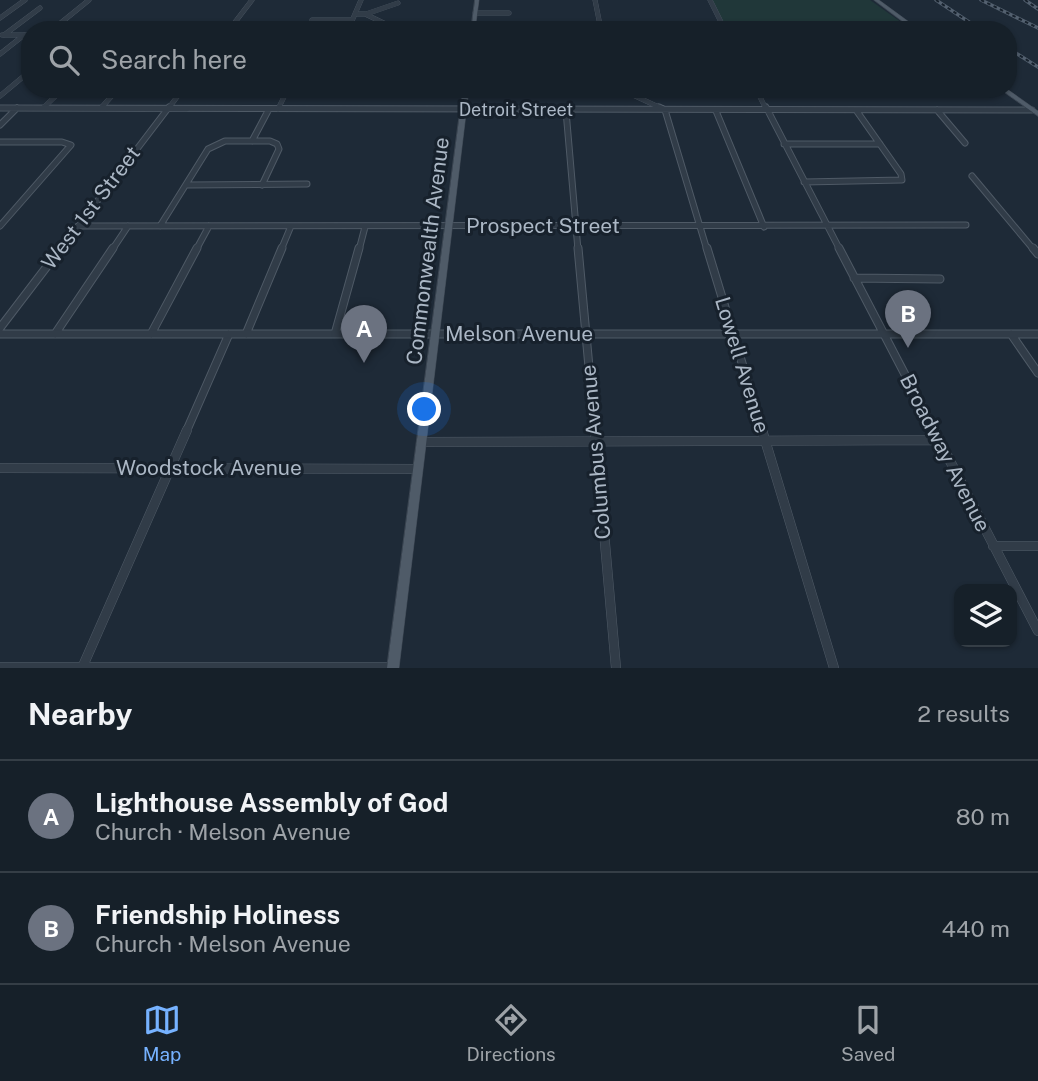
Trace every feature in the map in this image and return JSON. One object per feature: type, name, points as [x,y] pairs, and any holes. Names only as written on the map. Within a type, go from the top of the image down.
[{"type":"main road","points":[[474,21],[477,0]]},
{"type":"main road","points":[[876,0],[905,21]]},
{"type":"main road","name":"Commonwealth Avenue","points":[[393,668],[465,98]]},
{"type":"main road","points":[[1016,98],[1035,112]]},
{"type":"street","points":[[0,18],[26,0]]},
{"type":"street","points":[[63,21],[89,0]]},
{"type":"street","points":[[236,21],[252,0]]},
{"type":"street","points":[[313,20],[352,20],[361,0]]},
{"type":"street","points":[[595,0],[599,21]]},
{"type":"street","points":[[710,0],[720,21]]},
{"type":"street","points":[[365,15],[398,3]]},
{"type":"street","points":[[22,21],[40,8]]},
{"type":"street","points":[[475,13],[509,13]]},
{"type":"street","points":[[355,14],[379,21]]},
{"type":"street","points":[[2,35],[21,22]]},
{"type":"street","points":[[2,35],[21,35]]},
{"type":"street","points":[[0,54],[21,39]]},
{"type":"street","points":[[0,96],[21,78]]},
{"type":"street","points":[[43,108],[54,98]]},
{"type":"street","points":[[101,108],[110,98]]},
{"type":"street","name":"West 1st Street","points":[[0,328],[176,98]]},
{"type":"street","points":[[278,109],[284,98]]},
{"type":"street","points":[[639,98],[665,110]]},
{"type":"street","name":"Broadway Avenue","points":[[760,98],[1038,631]]},
{"type":"street","name":"Detroit Street","points":[[0,108],[1035,112]]},
{"type":"street","points":[[0,125],[18,108]]},
{"type":"street","points":[[252,141],[269,109]]},
{"type":"street","name":"Lowell Avenue","points":[[665,110],[834,668]]},
{"type":"street","points":[[804,182],[902,180],[901,174],[856,110]]},
{"type":"street","points":[[937,110],[965,143]]},
{"type":"street","name":"Columbus Avenue","points":[[566,111],[616,668]]},
{"type":"street","points":[[716,111],[764,227]]},
{"type":"street","points":[[160,226],[214,145],[225,141],[277,144],[279,149],[261,185]]},
{"type":"street","points":[[0,142],[69,143],[69,148],[0,226]]},
{"type":"street","points":[[784,144],[880,144]]},
{"type":"street","points":[[972,176],[1038,254]]},
{"type":"street","points":[[187,185],[307,184]]},
{"type":"street","name":"Prospect Street","points":[[78,226],[967,225]]},
{"type":"street","points":[[55,334],[128,226]]},
{"type":"street","points":[[151,334],[209,226]]},
{"type":"street","points":[[246,334],[291,226]]},
{"type":"street","points":[[335,334],[365,227]]},
{"type":"street","points":[[854,278],[940,279]]},
{"type":"street","name":"Melson Avenue","points":[[0,334],[1038,334]]},
{"type":"street","points":[[82,668],[229,334]]},
{"type":"street","points":[[1011,334],[1038,373]]},
{"type":"street","points":[[421,442],[939,440]]},
{"type":"street","name":"Woodstock Avenue","points":[[0,468],[418,469]]},
{"type":"street","points":[[993,546],[1038,546]]},
{"type":"street","points":[[0,667],[393,668]]},
{"type":"green space","points":[[711,0],[870,0],[899,21],[722,21]]},
{"type":"railway","points":[[936,0],[968,21]]},
{"type":"railway","points":[[981,0],[1038,28]]},
{"type":"railway","points":[[1025,0],[1038,9]]},
{"type":"railway","points":[[1017,54],[1038,67]]},
{"type":"place","name":"Friendship Holiness","points":[[908,348]]},
{"type":"place","name":"Lighthouse Assembly of God","points":[[364,363]]}]
